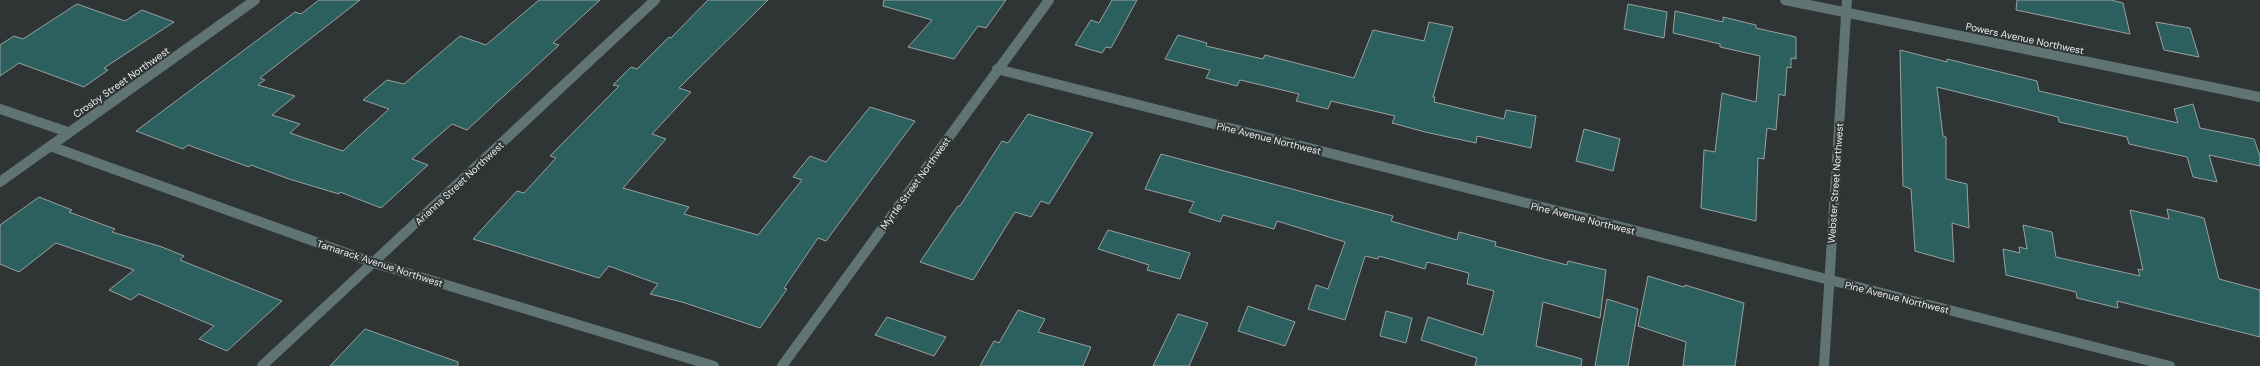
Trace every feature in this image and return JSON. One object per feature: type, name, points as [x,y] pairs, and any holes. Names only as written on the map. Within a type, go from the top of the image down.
[{"type":"street","name":"Crosby Street Northwest","points":[[0,182],[255,0]]},
{"type":"street","name":"Arianna Street Northwest","points":[[262,366],[655,0]]},
{"type":"street","name":"Myrtle Street Northwest","points":[[782,366],[997,69],[1049,0]]},
{"type":"street","name":"Powers Avenue Northwest","points":[[1785,0],[2260,97]]},
{"type":"street","name":"Webster Street Northwest","points":[[1824,366],[1847,0]]},
{"type":"street","name":"Pine Avenue Northwest","points":[[997,69],[2170,366]]},
{"type":"street","points":[[0,109],[68,132]]},
{"type":"street","name":"Tamarack Avenue Northwest","points":[[50,146],[374,263],[714,366]]},
{"type":"building","points":[[319,0],[360,0],[260,78],[265,80],[258,85],[295,96],[272,115],[300,124],[290,133],[343,151],[389,109],[363,100],[387,80],[404,84],[460,36],[486,45],[539,0],[600,0],[553,43],[559,45],[467,130],[452,124],[412,159],[428,165],[381,208],[340,192],[339,194],[289,179],[251,165],[249,167],[188,145],[183,149],[136,131],[295,12],[301,14]]},
{"type":"building","points":[[708,0],[768,0],[679,88],[691,92],[652,134],[666,139],[623,188],[689,207],[684,214],[758,235],[802,180],[793,177],[810,156],[826,162],[870,107],[915,121],[826,241],[818,238],[784,288],[787,289],[760,328],[682,302],[650,294],[658,284],[609,266],[599,278],[473,239],[517,191],[524,193],[556,158],[550,156],[619,86],[613,85],[631,67],[637,69],[669,37],[671,38]]},
{"type":"building","points":[[884,0],[1006,0],[986,28],[978,26],[954,59],[908,47],[932,20],[883,6]]},
{"type":"building","points":[[1112,0],[1137,0],[1111,48],[1106,47],[1102,53],[1075,45],[1091,20],[1099,23]]},
{"type":"building","points":[[2017,0],[2111,0],[2123,3],[2130,34],[2016,10]]},
{"type":"building","points":[[77,4],[125,21],[142,10],[174,22],[104,68],[108,70],[84,87],[19,63],[0,76],[0,45],[14,36],[23,39]]},
{"type":"building","points":[[1628,4],[1667,12],[1664,38],[1624,29]]},
{"type":"building","points":[[1675,11],[1723,22],[1723,17],[1756,25],[1756,28],[1796,37],[1796,59],[1791,58],[1791,68],[1787,67],[1785,96],[1779,94],[1776,130],[1767,128],[1764,159],[1758,158],[1756,221],[1701,208],[1704,150],[1715,152],[1722,93],[1756,102],[1760,56],[1720,47],[1720,44],[1673,33]]},
{"type":"building","points":[[1429,22],[1453,27],[1433,97],[1435,97],[1434,102],[1504,119],[1506,110],[1536,116],[1531,148],[1477,136],[1476,143],[1425,132],[1392,123],[1395,116],[1331,101],[1328,109],[1296,101],[1299,94],[1240,80],[1237,86],[1206,78],[1210,70],[1165,59],[1178,35],[1207,43],[1206,46],[1263,59],[1265,55],[1354,78],[1373,30],[1424,41]]},
{"type":"building","points":[[2156,22],[2190,28],[2199,57],[2164,50]]},
{"type":"building","points":[[1900,50],[1947,62],[1947,59],[2037,81],[2039,91],[2178,123],[2174,109],[2193,104],[2200,128],[2254,139],[2260,156],[2260,166],[2209,155],[2217,182],[2193,177],[2187,157],[2129,144],[2127,137],[2059,122],[2058,117],[1937,87],[1943,136],[1946,137],[1946,179],[1967,184],[1969,228],[1952,223],[1954,262],[1915,251],[1911,189],[1903,186]]},
{"type":"building","points":[[1028,114],[1093,133],[1049,204],[1041,201],[1031,217],[1015,212],[973,280],[920,262],[958,206],[960,206],[1002,141],[1008,143]]},
{"type":"building","points":[[1584,129],[1620,139],[1613,171],[1576,161]]},
{"type":"building","points":[[1161,154],[1393,216],[1391,221],[1457,240],[1459,232],[1496,242],[1495,246],[1567,265],[1568,261],[1606,270],[1600,318],[1543,302],[1536,346],[1582,359],[1581,366],[1475,366],[1477,358],[1421,340],[1428,317],[1483,335],[1494,291],[1467,284],[1469,273],[1427,262],[1425,269],[1379,256],[1378,259],[1365,256],[1345,320],[1308,309],[1316,285],[1328,289],[1345,242],[1277,221],[1274,229],[1223,215],[1220,222],[1189,212],[1194,202],[1145,189]]},
{"type":"building","points":[[39,197],[72,210],[69,212],[115,229],[112,232],[162,247],[184,256],[180,260],[282,301],[227,351],[199,339],[214,326],[139,294],[131,300],[109,290],[134,270],[56,243],[19,272],[0,264],[0,225]]},
{"type":"building","points":[[2167,209],[2204,218],[2219,279],[2260,290],[2260,337],[2117,301],[2118,308],[2077,298],[2076,292],[2006,275],[2003,249],[2020,253],[2019,247],[2027,249],[2023,225],[2052,232],[2056,257],[2140,276],[2138,269],[2143,270],[2130,210],[2169,219]]},
{"type":"building","points":[[1108,230],[1190,253],[1180,279],[1147,270],[1149,265],[1098,249]]},
{"type":"building","points":[[1648,276],[1684,287],[1685,285],[1744,303],[1735,366],[1683,366],[1686,342],[1638,326]]},
{"type":"building","points":[[1607,299],[1638,309],[1628,366],[1595,366]]},
{"type":"building","points":[[1248,306],[1295,322],[1285,346],[1238,331]]},
{"type":"building","points":[[1018,310],[1045,319],[1038,332],[1091,347],[1083,366],[980,366],[994,341],[999,343]]},
{"type":"building","points":[[1386,311],[1412,318],[1406,343],[1380,336]]},
{"type":"building","points":[[1178,314],[1208,323],[1189,366],[1153,366]]},
{"type":"building","points":[[887,317],[946,337],[934,356],[875,335]]},
{"type":"building","points":[[365,329],[458,362],[458,366],[330,366]]}]
